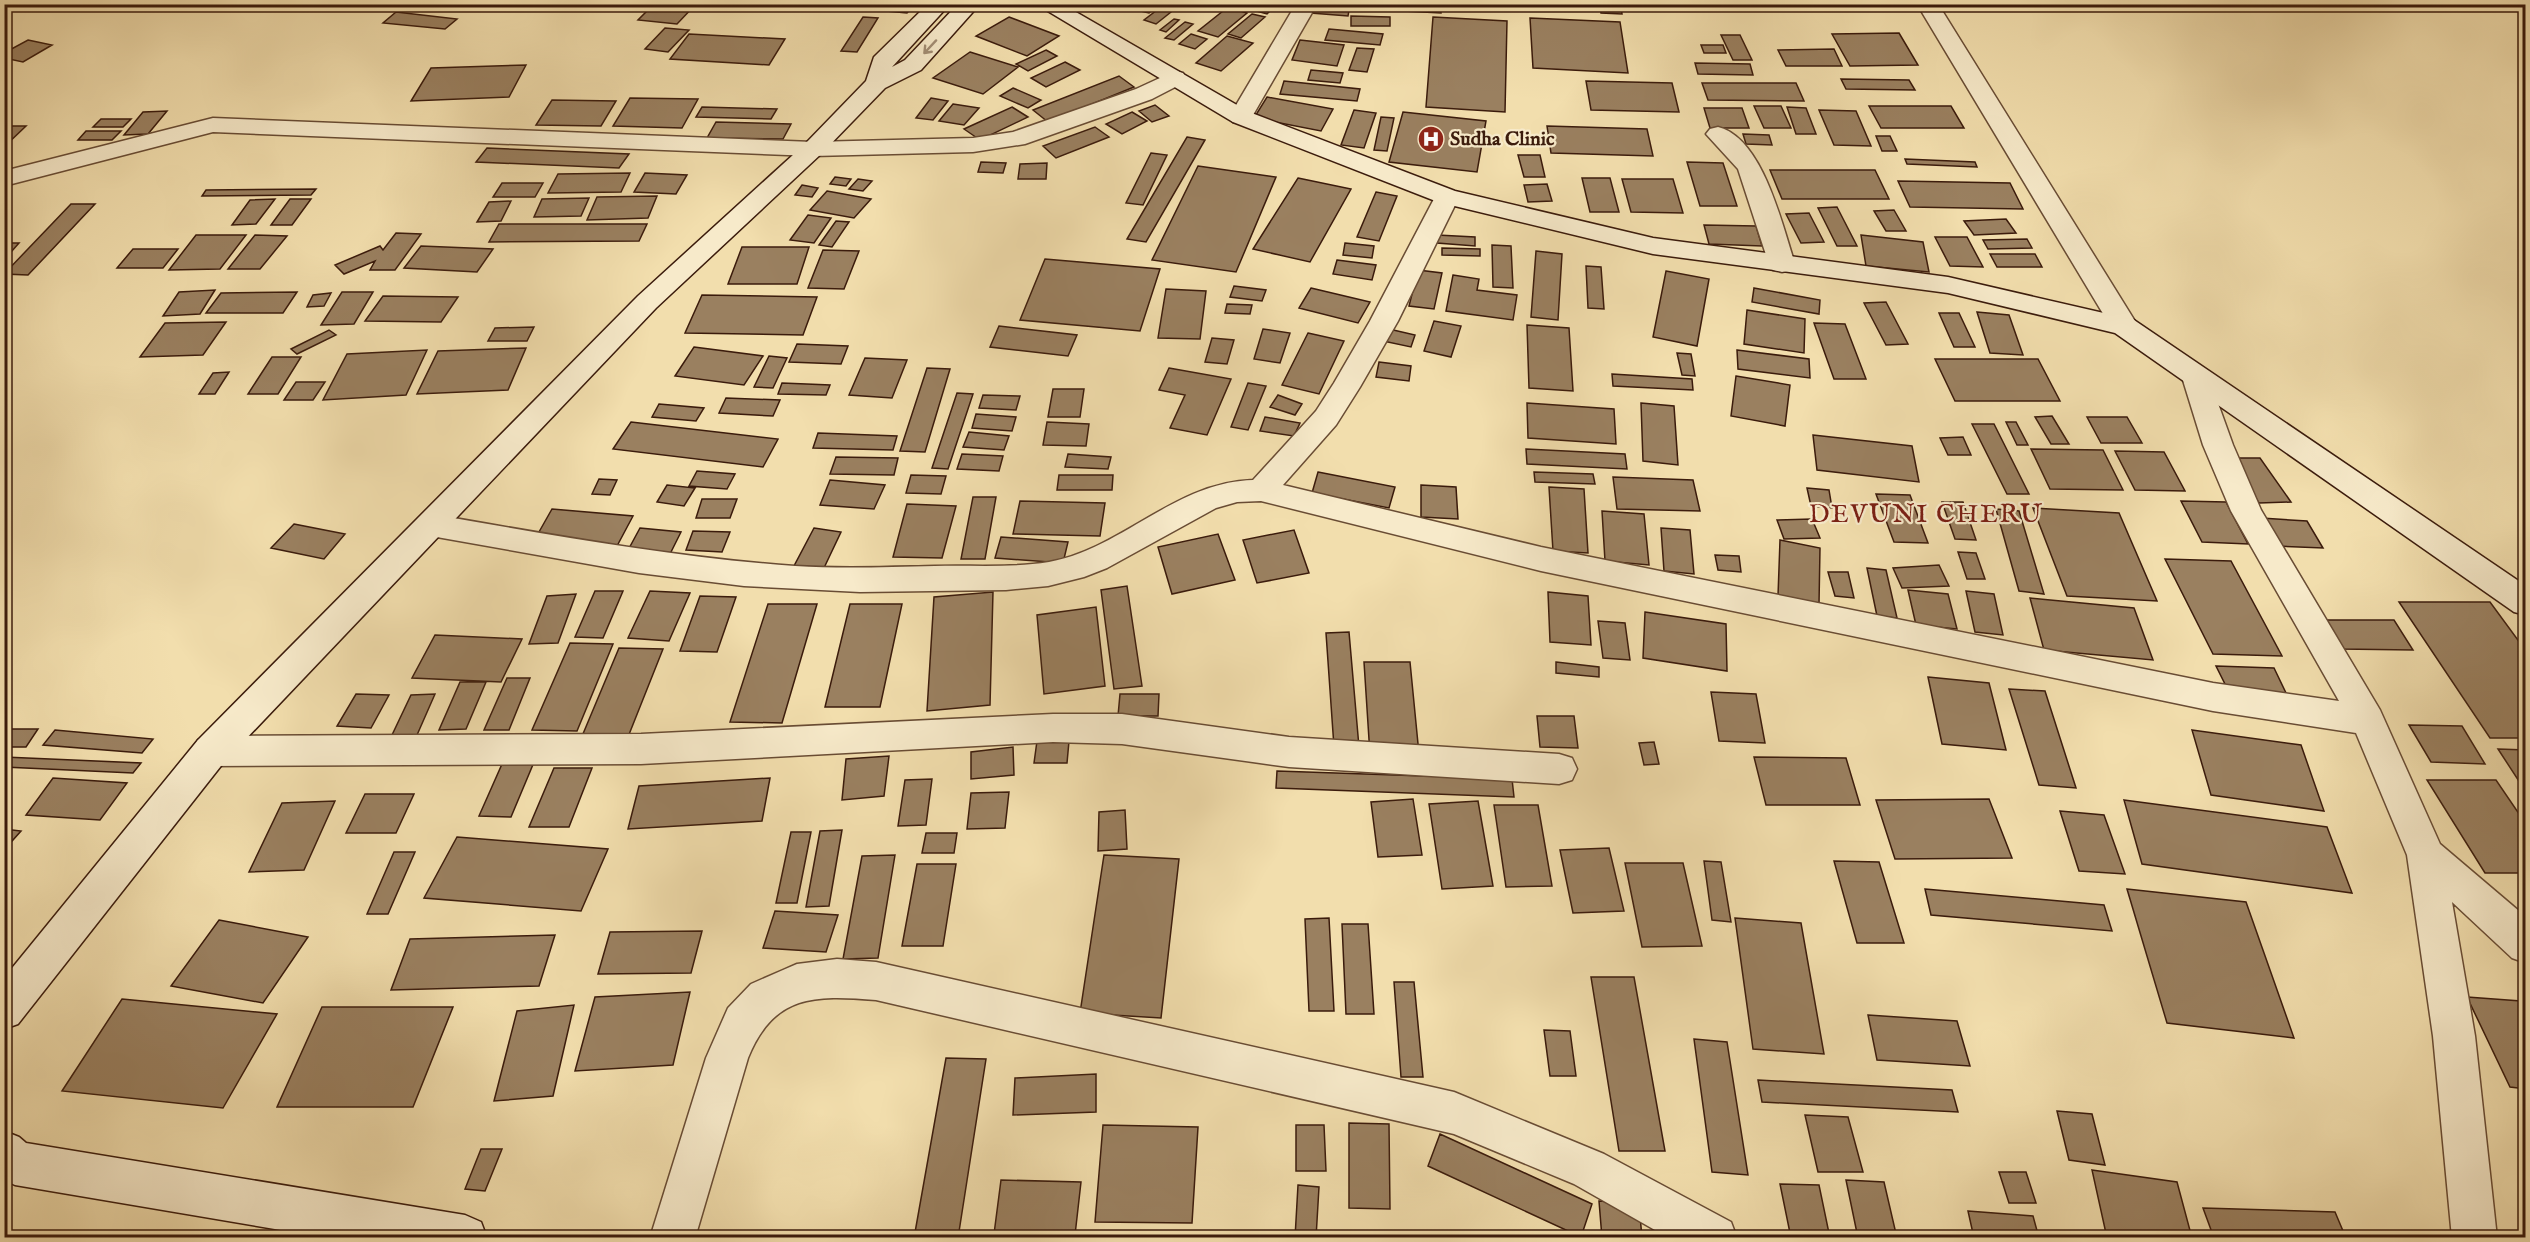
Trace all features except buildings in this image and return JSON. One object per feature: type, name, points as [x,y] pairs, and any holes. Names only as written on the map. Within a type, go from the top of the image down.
[{"type":"street","points":[[877,83],[882,62],[940,4]]},
{"type":"street","points":[[4,1010],[212,751],[647,302],[813,149],[877,83],[913,65],[970,4]]},
{"type":"street","points":[[1046,4],[1241,117],[1447,197],[1653,246],[1948,285],[2124,326],[2526,603]]},
{"type":"street","points":[[1241,117],[1307,4]]},
{"type":"street","points":[[1927,4],[2124,326]]},
{"type":"street","points":[[4,179],[213,125],[813,149],[973,145],[1017,139],[1144,94],[1175,78]]},
{"type":"street","points":[[1718,134],[1740,154],[1750,169],[1782,264]]},
{"type":"street","points":[[1260,490],[1326,418],[1346,387],[1384,321],[1447,197]]},
{"type":"street","points":[[2196,377],[2218,445],[2246,511],[2368,720],[2426,855],[2454,1036],[2475,1238]]},
{"type":"street","points":[[431,525],[578,552],[733,572],[849,580],[1023,577],[1077,568],[1105,557],[1208,499],[1230,492],[1260,490],[1599,571],[2213,697],[2368,720]]},
{"type":"street","points":[[212,751],[642,749],[1053,728],[1122,729],[1288,752],[1559,769]]},
{"type":"street","points":[[2426,855],[2526,945]]},
{"type":"street","points":[[672,1238],[727,1058],[742,1022],[765,998],[797,983],[837,978],[876,981],[1454,1113],[1589,1168],[1714,1238]]},
{"type":"street","points":[[8,1166],[465,1238]]},
{"type":"place","name":"Sudha Clinic","points":[[1431,139]]},
{"type":"district","name":"DEVUNI CHERU","points":[[1926,514]]}]
